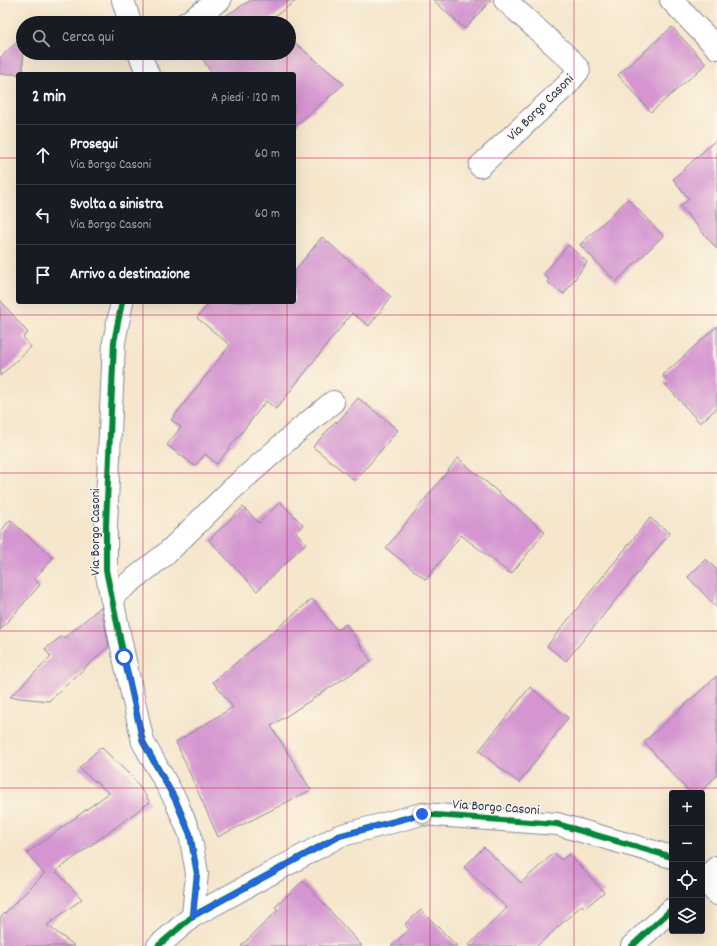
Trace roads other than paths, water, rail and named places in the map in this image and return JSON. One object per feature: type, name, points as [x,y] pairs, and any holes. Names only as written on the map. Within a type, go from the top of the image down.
[{"type":"street","points":[[123,0],[128,16]]},
{"type":"street","points":[[196,16],[220,0]]},
{"type":"street","name":"Via Borgo Casoni","points":[[480,166],[567,85],[579,70],[572,61],[505,0]]},
{"type":"street","points":[[671,0],[717,48]]},
{"type":"street","points":[[143,60],[147,72]]},
{"type":"street","name":"Via Borgo Casoni","points":[[122,304],[114,342],[106,525],[106,570],[143,742],[175,799],[190,834],[197,874],[193,916]]},
{"type":"street","points":[[111,597],[167,553],[230,491],[333,402]]},
{"type":"street","name":"Via Borgo Casoni","points":[[158,946],[193,916],[339,836],[422,814],[557,824],[669,856]]},
{"type":"street","points":[[632,946],[669,912]]}]
